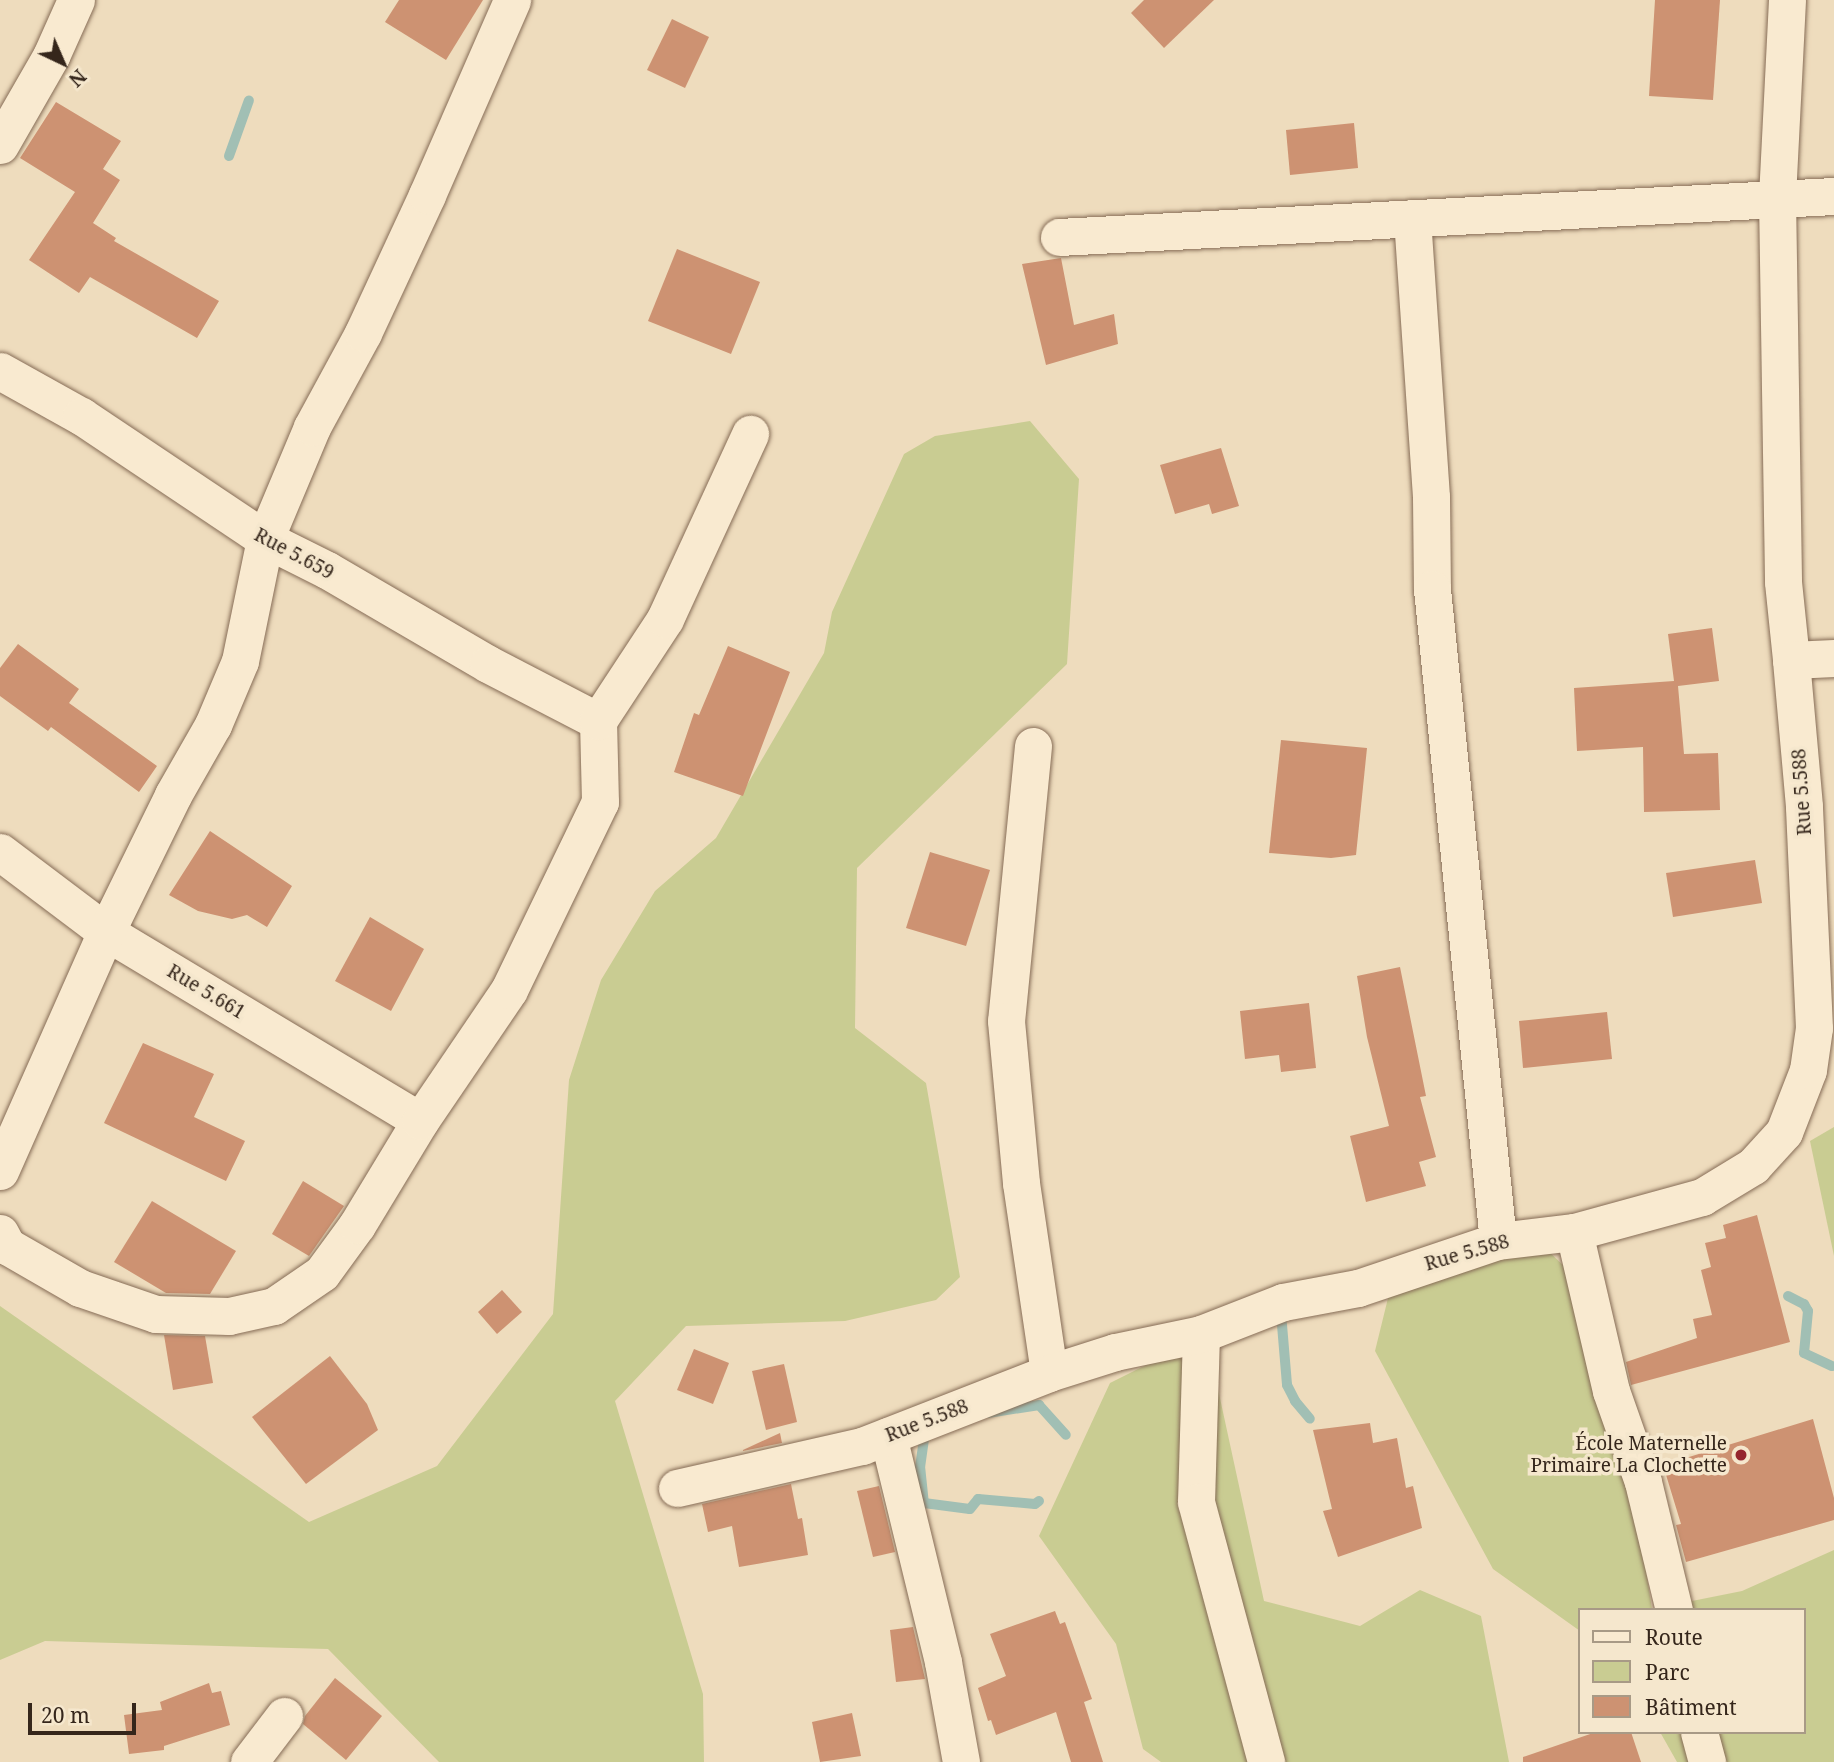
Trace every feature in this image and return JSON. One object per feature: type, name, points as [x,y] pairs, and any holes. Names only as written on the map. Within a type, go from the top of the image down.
[{"type":"street","points":[[0,145],[51,56],[76,0]]},
{"type":"street","points":[[0,1171],[106,932],[173,795],[214,724],[240,661],[265,539],[313,427],[363,333],[421,207],[512,0]]},
{"type":"street","name":"Rue 5.588","points":[[677,1488],[862,1446],[1049,1373],[1115,1352],[1202,1334],[1283,1302],[1358,1288],[1498,1241],[1574,1232],[1702,1197],[1753,1166],[1784,1132],[1808,1070],[1814,1028],[1804,806],[1783,582],[1777,197],[1787,0]]},
{"type":"street","points":[[1059,237],[1834,196]]},
{"type":"street","points":[[1412,218],[1431,496],[1432,589],[1498,1241]]},
{"type":"street","name":"Rue 5.659","points":[[0,371],[81,416],[265,539],[327,570],[488,664],[598,721]]},
{"type":"street","points":[[0,1233],[7,1246],[80,1288],[156,1314],[229,1316],[274,1306],[322,1273],[357,1225],[420,1121],[509,990],[600,802],[598,721],[665,619],[750,434]]},
{"type":"street","points":[[1791,660],[1834,658]]},
{"type":"street","points":[[1033,746],[1006,1021],[1021,1184],[1049,1373]]},
{"type":"street","name":"Rue 5.661","points":[[0,852],[106,932],[420,1121]]},
{"type":"street","points":[[1574,1232],[1611,1391],[1643,1482],[1674,1608]]},
{"type":"street","points":[[1202,1334],[1196,1502],[1266,1762]]},
{"type":"street","points":[[888,1436],[943,1662],[961,1762]]},
{"type":"street","points":[[249,1762],[284,1716]]},
{"type":"street","points":[[1700,1734],[1707,1762]]},
{"type":"green space","points":[[1030,421],[1079,479],[1067,664],[857,868],[855,1028],[926,1083],[960,1277],[936,1300],[845,1321],[686,1326],[615,1401],[703,1694],[704,1762],[439,1762],[328,1649],[45,1641],[0,1660],[0,1306],[309,1522],[437,1466],[553,1314],[569,1080],[601,980],[655,891],[716,838],[824,653],[832,612],[904,454],[935,436]]},
{"type":"green space","points":[[1834,1127],[1834,1256],[1810,1141]]},
{"type":"green space","points":[[1541,1244],[1595,1296],[1620,1404],[1652,1608],[1578,1608],[1578,1630],[1493,1569],[1375,1351],[1390,1290]]},
{"type":"green space","points":[[1168,1354],[1213,1366],[1264,1601],[1360,1626],[1420,1590],[1481,1616],[1509,1762],[1161,1762],[1143,1749],[1116,1644],[1039,1536],[1110,1383]]},
{"type":"green space","points":[[1834,1550],[1834,1762],[1677,1762],[1661,1734],[1806,1734],[1806,1608],[1657,1608],[1742,1591]]},
{"type":"building","points":[[399,0],[483,0],[446,60],[385,22]]},
{"type":"building","points":[[1144,0],[1214,0],[1164,48],[1131,13]]},
{"type":"building","points":[[1655,0],[1720,0],[1713,100],[1649,96]]},
{"type":"building","points":[[672,19],[709,37],[685,88],[647,70]]},
{"type":"building","points":[[56,102],[121,141],[103,169],[120,180],[93,223],[116,238],[114,241],[219,301],[197,338],[90,277],[79,293],[29,260],[75,192],[20,158]]},
{"type":"building","points":[[1354,123],[1358,168],[1290,175],[1286,130]]},
{"type":"building","points":[[677,249],[760,282],[731,354],[648,321]]},
{"type":"building","points":[[1061,258],[1074,325],[1114,314],[1118,344],[1046,365],[1022,264]]},
{"type":"building","points":[[1221,448],[1239,506],[1212,514],[1209,504],[1175,514],[1160,465]]},
{"type":"building","points":[[1712,628],[1719,681],[1678,686],[1684,754],[1718,753],[1720,810],[1644,812],[1643,747],[1577,751],[1574,688],[1674,681],[1668,634]]},
{"type":"building","points":[[18,644],[79,689],[69,703],[157,766],[139,792],[51,727],[48,731],[0,696],[0,668]]},
{"type":"building","points":[[728,646],[790,672],[743,796],[674,772],[694,713],[699,715]]},
{"type":"building","points":[[1281,740],[1367,748],[1356,855],[1331,858],[1269,853]]},
{"type":"building","points":[[210,831],[292,886],[267,927],[247,915],[232,919],[198,911],[169,895]]},
{"type":"building","points":[[930,852],[990,870],[966,946],[906,928]]},
{"type":"building","points":[[1755,860],[1762,903],[1673,917],[1666,873]]},
{"type":"building","points":[[370,917],[424,949],[391,1011],[335,981]]},
{"type":"building","points":[[1400,967],[1426,1096],[1420,1097],[1436,1157],[1419,1162],[1426,1186],[1366,1202],[1350,1136],[1389,1126],[1367,1037],[1357,976]]},
{"type":"building","points":[[1309,1003],[1316,1068],[1281,1072],[1279,1055],[1245,1059],[1240,1011]]},
{"type":"building","points":[[1607,1012],[1612,1059],[1523,1068],[1519,1021]]},
{"type":"building","points":[[143,1043],[214,1074],[194,1117],[245,1141],[226,1181],[104,1123]]},
{"type":"building","points":[[303,1181],[344,1206],[309,1256],[272,1234]]},
{"type":"building","points":[[152,1201],[236,1251],[210,1294],[166,1293],[114,1262]]},
{"type":"building","points":[[1757,1215],[1790,1342],[1631,1385],[1626,1362],[1697,1338],[1693,1319],[1712,1315],[1701,1270],[1711,1267],[1705,1243],[1726,1238],[1723,1225]]},
{"type":"building","points":[[502,1290],[522,1312],[497,1334],[478,1312]]},
{"type":"building","points":[[164,1335],[205,1336],[213,1383],[173,1390]]},
{"type":"building","points":[[694,1349],[729,1363],[713,1404],[677,1390]]},
{"type":"building","points":[[330,1356],[367,1404],[378,1430],[306,1484],[252,1417]]},
{"type":"building","points":[[784,1364],[797,1422],[766,1430],[752,1371]]},
{"type":"building","points":[[1813,1419],[1834,1498],[1834,1520],[1686,1562],[1676,1525],[1681,1524],[1663,1465]]},
{"type":"building","points":[[1370,1423],[1373,1443],[1397,1438],[1406,1488],[1413,1486],[1422,1528],[1338,1557],[1323,1511],[1332,1509],[1313,1430]]},
{"type":"building","points":[[780,1433],[782,1443],[743,1451],[743,1450]]},
{"type":"building","points":[[791,1484],[798,1519],[802,1518],[808,1555],[739,1567],[732,1526],[708,1532],[702,1504]]},
{"type":"building","points":[[879,1486],[895,1552],[873,1557],[857,1491]]},
{"type":"building","points":[[1055,1611],[1060,1624],[1065,1622],[1092,1699],[1084,1702],[1103,1762],[1071,1762],[1056,1712],[996,1735],[991,1720],[988,1721],[978,1688],[1006,1676],[990,1634]]},
{"type":"building","points":[[913,1627],[925,1679],[896,1682],[890,1630]]},
{"type":"building","points":[[335,1678],[382,1716],[346,1760],[303,1724],[305,1716]]},
{"type":"building","points":[[209,1683],[212,1693],[221,1691],[230,1725],[164,1746],[164,1750],[129,1754],[124,1715],[162,1710],[160,1702]]},
{"type":"building","points":[[852,1713],[861,1756],[820,1762],[812,1722]]},
{"type":"building","points":[[1590,1734],[1632,1734],[1641,1762],[1523,1762],[1523,1757]]},
{"type":"waterway","points":[[229,156],[249,100]]},
{"type":"waterway","points":[[1788,1296],[1804,1304],[1808,1311],[1804,1353],[1832,1366]]},
{"type":"waterway","points":[[1281,1313],[1287,1385],[1295,1401],[1310,1419]]},
{"type":"waterway","points":[[988,1413],[1039,1405],[1066,1435]]},
{"type":"waterway","points":[[929,1431],[924,1439],[920,1466],[924,1503],[970,1509],[978,1499],[1035,1504],[1039,1501]]},
{"type":"place","name":"École Maternelle Primaire La Clochette","points":[[1741,1455]]}]
